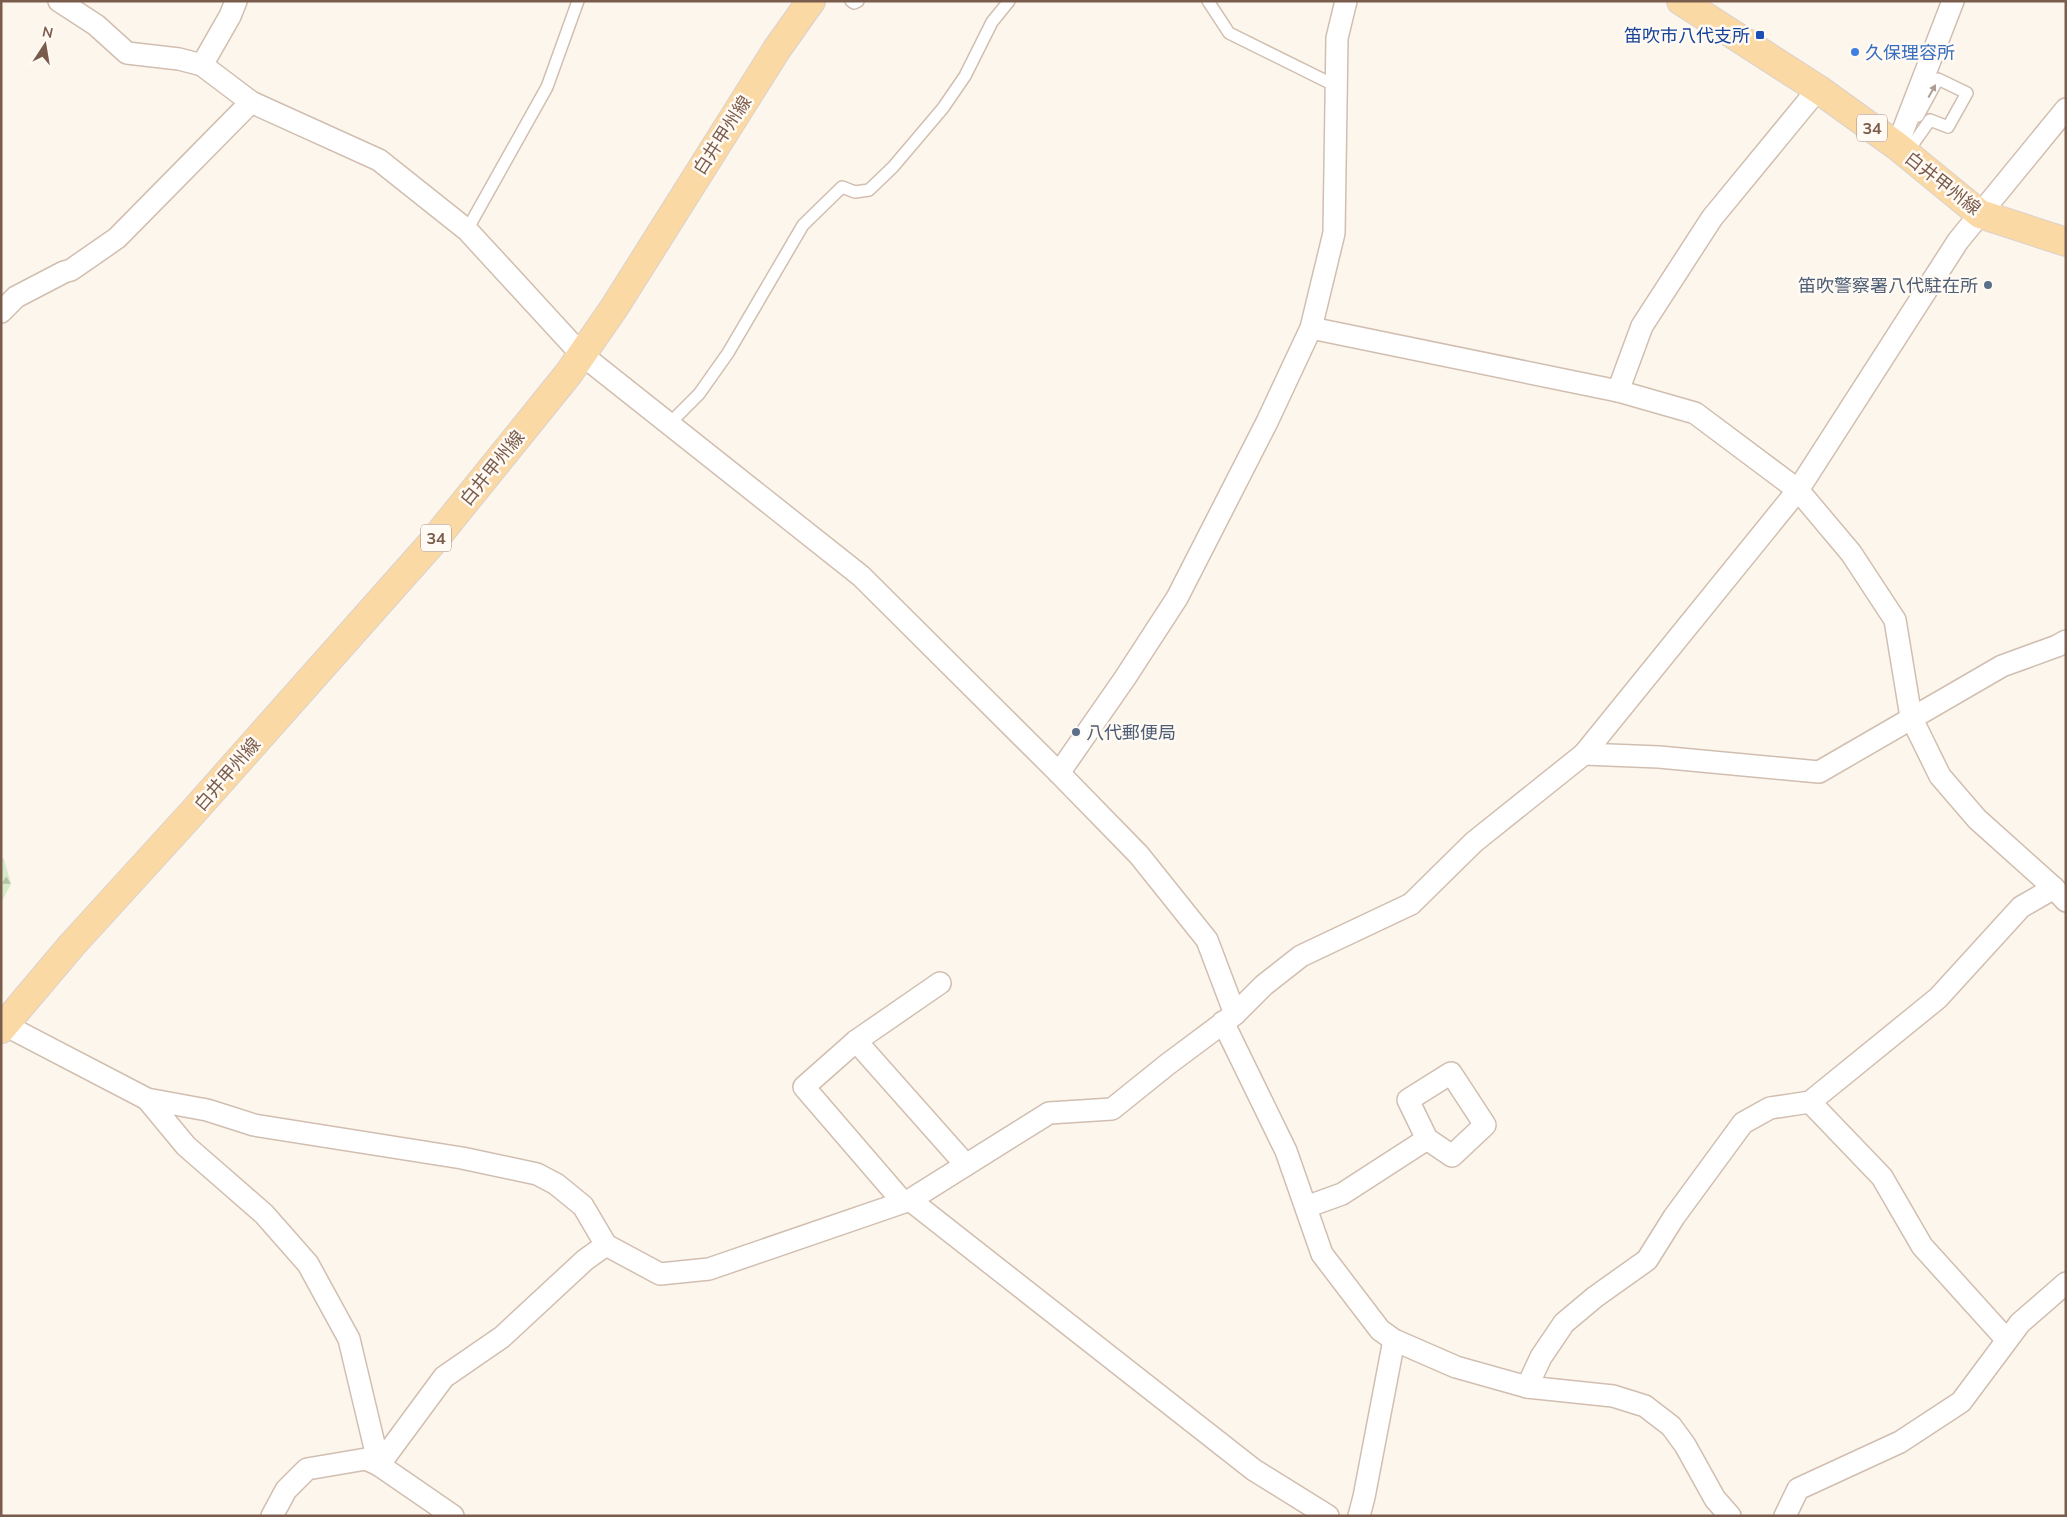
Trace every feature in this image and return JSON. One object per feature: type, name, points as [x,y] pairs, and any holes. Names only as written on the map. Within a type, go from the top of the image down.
[{"type":"main road","name":"白井甲州線","points":[[2,1026],[71,946],[194,811],[431,544],[569,373],[614,308],[777,49],[811,1]]},
{"type":"main road","name":"白井甲州線","points":[[1681,1],[1818,89],[1901,150],[1980,214],[2066,242]]},
{"type":"street","points":[[59,1],[96,25],[127,53],[179,59],[202,65],[251,102],[379,160],[466,230],[581,354],[861,576],[1060,773],[1139,855],[1208,940],[1229,1018],[1286,1151],[1322,1254],[1380,1330],[1394,1340],[1456,1367],[1527,1387],[1613,1396],[1645,1406],[1671,1426],[1681,1438],[1715,1499],[1730,1516]]},
{"type":"street","points":[[202,65],[230,16],[236,1]]},
{"type":"street","points":[[1060,773],[1177,598],[1267,422],[1310,328],[1334,233],[1337,38],[1346,1]]},
{"type":"street","points":[[1901,150],[1953,1]]},
{"type":"street","points":[[1618,391],[1642,326],[1712,218],[1818,89]]},
{"type":"street","points":[[1,312],[16,297],[71,270],[117,238],[251,102]]},
{"type":"street","points":[[2,1026],[147,1100],[207,1110],[254,1125],[462,1158],[537,1174],[556,1184],[583,1206],[606,1245],[660,1274],[709,1269],[906,1201],[966,1166],[1050,1112],[1112,1109],[1229,1018],[1264,984],[1300,956],[1411,904],[1474,842],[1584,754],[1798,490],[1958,241],[2066,109]]},
{"type":"street","points":[[1310,328],[1618,391],[1695,413],[1798,490],[1851,553],[1895,620],[1912,717],[1940,776],[1977,818],[2060,894],[2021,907],[1938,998],[1810,1102],[1770,1108],[1742,1123],[1674,1217],[1646,1260],[1595,1297],[1564,1323],[1541,1357],[1527,1387]]},
{"type":"street","points":[[1584,754],[1659,758],[1820,772],[2002,666],[2066,641]]},
{"type":"street","points":[[940,983],[856,1041],[804,1087],[906,1201],[1254,1470],[1328,1516]]},
{"type":"street","points":[[856,1041],[966,1166]]},
{"type":"street","points":[[147,1100],[186,1146],[264,1214],[308,1264],[349,1339],[378,1465]]},
{"type":"street","points":[[1810,1102],[1882,1177],[1922,1246],[2006,1339]]},
{"type":"street","points":[[1306,1207],[1342,1194],[1427,1138]]},
{"type":"street","points":[[378,1465],[444,1377],[502,1337],[585,1260],[606,1245]]},
{"type":"street","points":[[1785,1516],[1798,1489],[1900,1442],[1961,1402],[2006,1339],[2020,1323],[2066,1283]]},
{"type":"street","points":[[1359,1516],[1394,1340]]},
{"type":"street","points":[[272,1516],[286,1490],[307,1469],[366,1459],[378,1465],[453,1516]]},
{"type":"lane","points":[[466,230],[547,87],[578,1]]},
{"type":"lane","points":[[851,1],[854,3],[858,1]]},
{"type":"lane","points":[[669,424],[699,394],[728,353],[803,225],[842,187],[855,192],[869,190],[893,167],[943,108],[965,76],[992,22],[1009,1]]},
{"type":"lane","points":[[1208,1],[1229,33],[1336,86]]},
{"type":"lane","points":[[1938,79],[1967,93],[1948,127],[1930,120],[1901,150],[1938,79]]},
{"type":"green space","points":[[1,858],[4,859],[11,884],[1,903]]},
{"type":"place","name":"笛吹市八代支所","points":[[1760,35]]},
{"type":"place","name":"久保理容所","points":[[1855,52]]},
{"type":"place","name":"笛吹警察署八代駐在所","points":[[1988,285]]},
{"type":"place","name":"八代郵便局","points":[[1076,732]]}]
